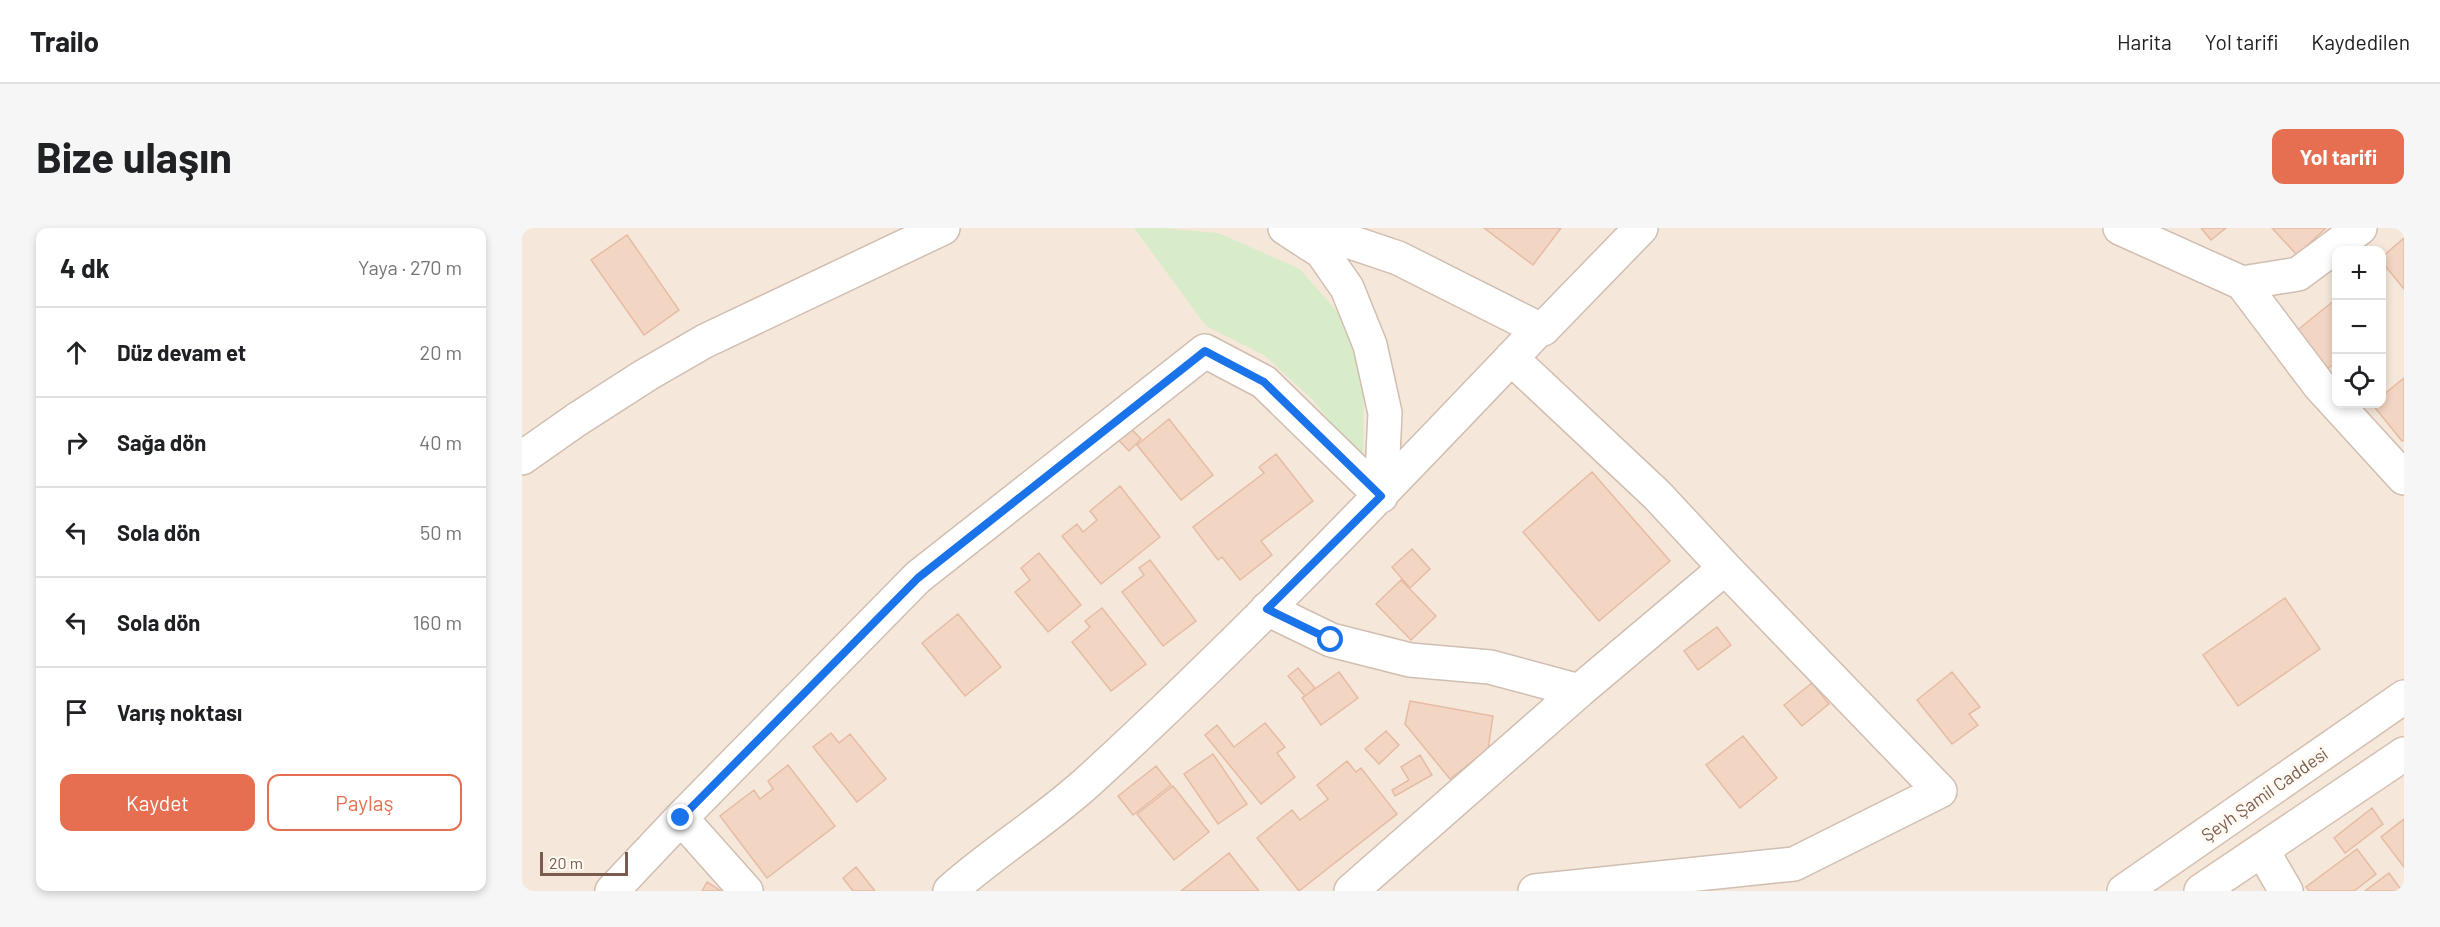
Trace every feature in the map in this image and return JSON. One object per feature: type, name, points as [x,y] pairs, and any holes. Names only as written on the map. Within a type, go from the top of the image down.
[{"type":"street","points":[[522,458],[626,387],[705,341],[940,228]]},
{"type":"street","points":[[1285,228],[1322,252],[1347,288],[1370,345],[1384,413],[1381,496]]},
{"type":"street","points":[[1309,228],[1398,258],[1539,329]]},
{"type":"street","points":[[950,891],[1090,780],[1381,496],[1539,329],[1543,329],[1641,228]]},
{"type":"street","points":[[2120,228],[2242,282],[2319,385],[2404,478]]},
{"type":"street","points":[[2242,282],[2298,274],[2360,228]]},
{"type":"street","points":[[612,891],[918,578],[1205,351],[1264,382],[1381,496]]},
{"type":"street","points":[[1511,358],[1657,495],[1940,791],[1794,864],[1535,891]]},
{"type":"street","points":[[1351,891],[1578,692],[1725,568]]},
{"type":"street","points":[[1267,609],[1331,640],[1410,660],[1490,667],[1578,692]]},
{"type":"street","name":"Şeyh Şamil Caddesi","points":[[2124,891],[2404,697]]},
{"type":"street","points":[[2201,891],[2404,754]]},
{"type":"street","points":[[681,818],[746,891]]},
{"type":"street","points":[[2262,850],[2286,891]]},
{"type":"shaded area","points":[[522,228],[2404,228],[2404,891],[522,891]]},
{"type":"green space","points":[[1134,228],[1218,233],[1300,269],[1348,324],[1364,389],[1363,463],[1313,400],[1264,355],[1206,326]]},
{"type":"building","points":[[1484,228],[1561,228],[1533,265]]},
{"type":"building","points":[[2201,228],[2226,228],[2211,240]]},
{"type":"building","points":[[2272,228],[2326,228],[2297,255]]},
{"type":"building","points":[[627,235],[679,310],[644,335],[591,260]]},
{"type":"building","points":[[2404,238],[2404,289],[2386,267],[2386,254]]},
{"type":"building","points":[[2332,302],[2332,365],[2325,371],[2295,332]]},
{"type":"building","points":[[2404,378],[2404,440],[2402,441],[2375,408],[2386,408],[2386,393]]},
{"type":"building","points":[[1121,418],[1141,439],[1129,451],[1109,430]]},
{"type":"building","points":[[1169,419],[1213,475],[1181,500],[1137,445]]},
{"type":"building","points":[[1276,454],[1313,501],[1261,541],[1272,555],[1240,580],[1222,557],[1218,560],[1193,527],[1264,473],[1259,467]]},
{"type":"building","points":[[1592,472],[1670,561],[1599,621],[1523,532]]},
{"type":"building","points":[[1120,486],[1160,537],[1101,584],[1062,536],[1077,524],[1083,532],[1097,520],[1090,511]]},
{"type":"building","points":[[1412,549],[1430,569],[1410,588],[1392,567]]},
{"type":"building","points":[[1039,553],[1081,605],[1048,632],[1015,592],[1030,580],[1021,568]]},
{"type":"building","points":[[1150,560],[1196,621],[1163,646],[1122,592],[1144,575],[1139,568]]},
{"type":"building","points":[[1401,580],[1436,616],[1411,640],[1376,604]]},
{"type":"building","points":[[2285,598],[2320,649],[2238,706],[2203,655]]},
{"type":"building","points":[[1102,608],[1146,664],[1111,691],[1072,642],[1090,627],[1085,621]]},
{"type":"building","points":[[958,614],[1001,667],[965,696],[922,643]]},
{"type":"building","points":[[1717,627],[1731,645],[1698,670],[1684,651]]},
{"type":"building","points":[[1298,668],[1315,688],[1305,696],[1288,676]]},
{"type":"building","points":[[1339,672],[1358,698],[1321,725],[1302,698]]},
{"type":"building","points":[[1952,672],[1980,707],[1969,714],[1978,725],[1952,744],[1917,700]]},
{"type":"building","points":[[1812,683],[1829,704],[1802,726],[1784,705]]},
{"type":"building","points":[[1410,701],[1493,716],[1488,749],[1450,779],[1405,724]]},
{"type":"building","points":[[1265,723],[1285,747],[1277,753],[1295,777],[1261,804],[1205,735],[1217,725],[1234,747]]},
{"type":"building","points":[[1386,731],[1399,745],[1379,764],[1365,749]]},
{"type":"building","points":[[831,733],[839,743],[850,734],[886,779],[857,802],[813,747]]},
{"type":"building","points":[[1743,736],[1777,778],[1740,808],[1706,765]]},
{"type":"building","points":[[1213,754],[1247,804],[1218,824],[1184,774]]},
{"type":"building","points":[[1420,755],[1432,775],[1395,796],[1392,790],[1409,780],[1401,767]]},
{"type":"building","points":[[1347,761],[1356,772],[1361,768],[1397,814],[1299,891],[1257,838],[1292,810],[1300,820],[1328,799],[1317,785]]},
{"type":"building","points":[[788,765],[835,826],[767,878],[720,816],[754,790],[760,799],[773,789],[768,781]]},
{"type":"building","points":[[1156,766],[1171,785],[1133,815],[1118,796]]},
{"type":"building","points":[[1173,786],[1209,832],[1174,860],[1137,814]]},
{"type":"building","points":[[2372,808],[2383,824],[2345,853],[2334,838]]},
{"type":"building","points":[[2404,819],[2404,867],[2381,837]]},
{"type":"building","points":[[2357,849],[2376,874],[2354,891],[2309,891],[2306,887]]},
{"type":"building","points":[[1229,853],[1259,891],[1181,891]]},
{"type":"building","points":[[856,867],[875,891],[853,891],[843,878]]},
{"type":"building","points":[[2389,873],[2402,891],[2365,891]]},
{"type":"building","points":[[707,882],[721,891],[702,891]]},
{"type":"route","points":[[681,818],[918,578],[1205,351],[1264,382],[1381,496],[1267,609],[1331,640]]}]
